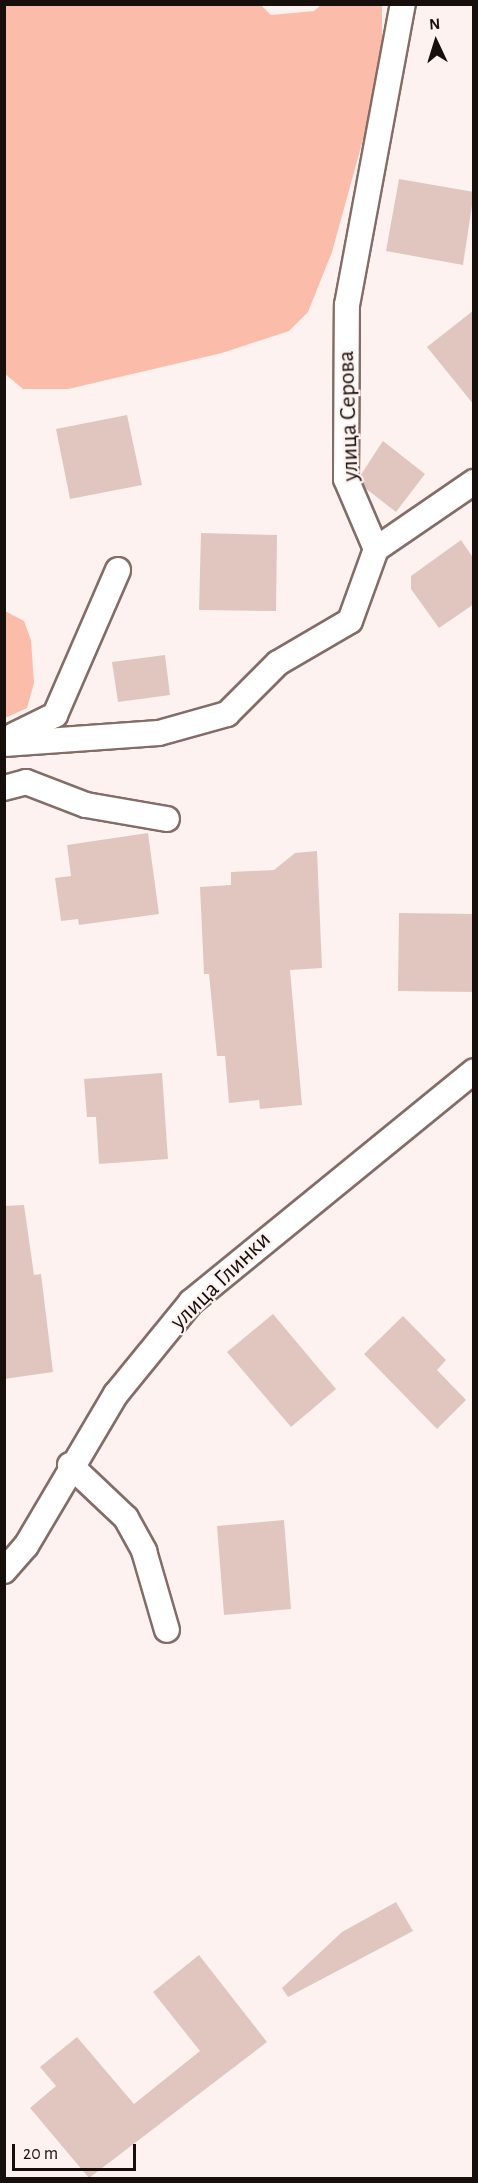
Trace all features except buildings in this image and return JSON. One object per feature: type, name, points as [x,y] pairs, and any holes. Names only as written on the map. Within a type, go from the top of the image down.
[{"type":"lane","name":"улица Серова","points":[[376,549],[346,479],[347,304],[403,4]]},
{"type":"lane","points":[[4,744],[159,733],[227,714],[278,663],[350,621],[376,549],[474,482]]},
{"type":"lane","points":[[4,739],[55,715],[117,570]]},
{"type":"lane","points":[[4,788],[26,782],[86,805],[167,819]]},
{"type":"lane","name":"улица Глинки","points":[[4,1571],[26,1546],[70,1465],[116,1394],[191,1302],[474,1071]]},
{"type":"lane","points":[[70,1465],[126,1518],[144,1551],[167,1630]]},
{"type":"shaded area","points":[[260,4],[271,15],[314,11],[321,5],[382,5],[382,43],[367,125],[332,252],[308,312],[289,331],[222,353],[68,389],[23,389],[4,373],[5,5]]},
{"type":"shaded area","points":[[5,611],[24,621],[31,640],[34,683],[27,708],[5,718]]}]
